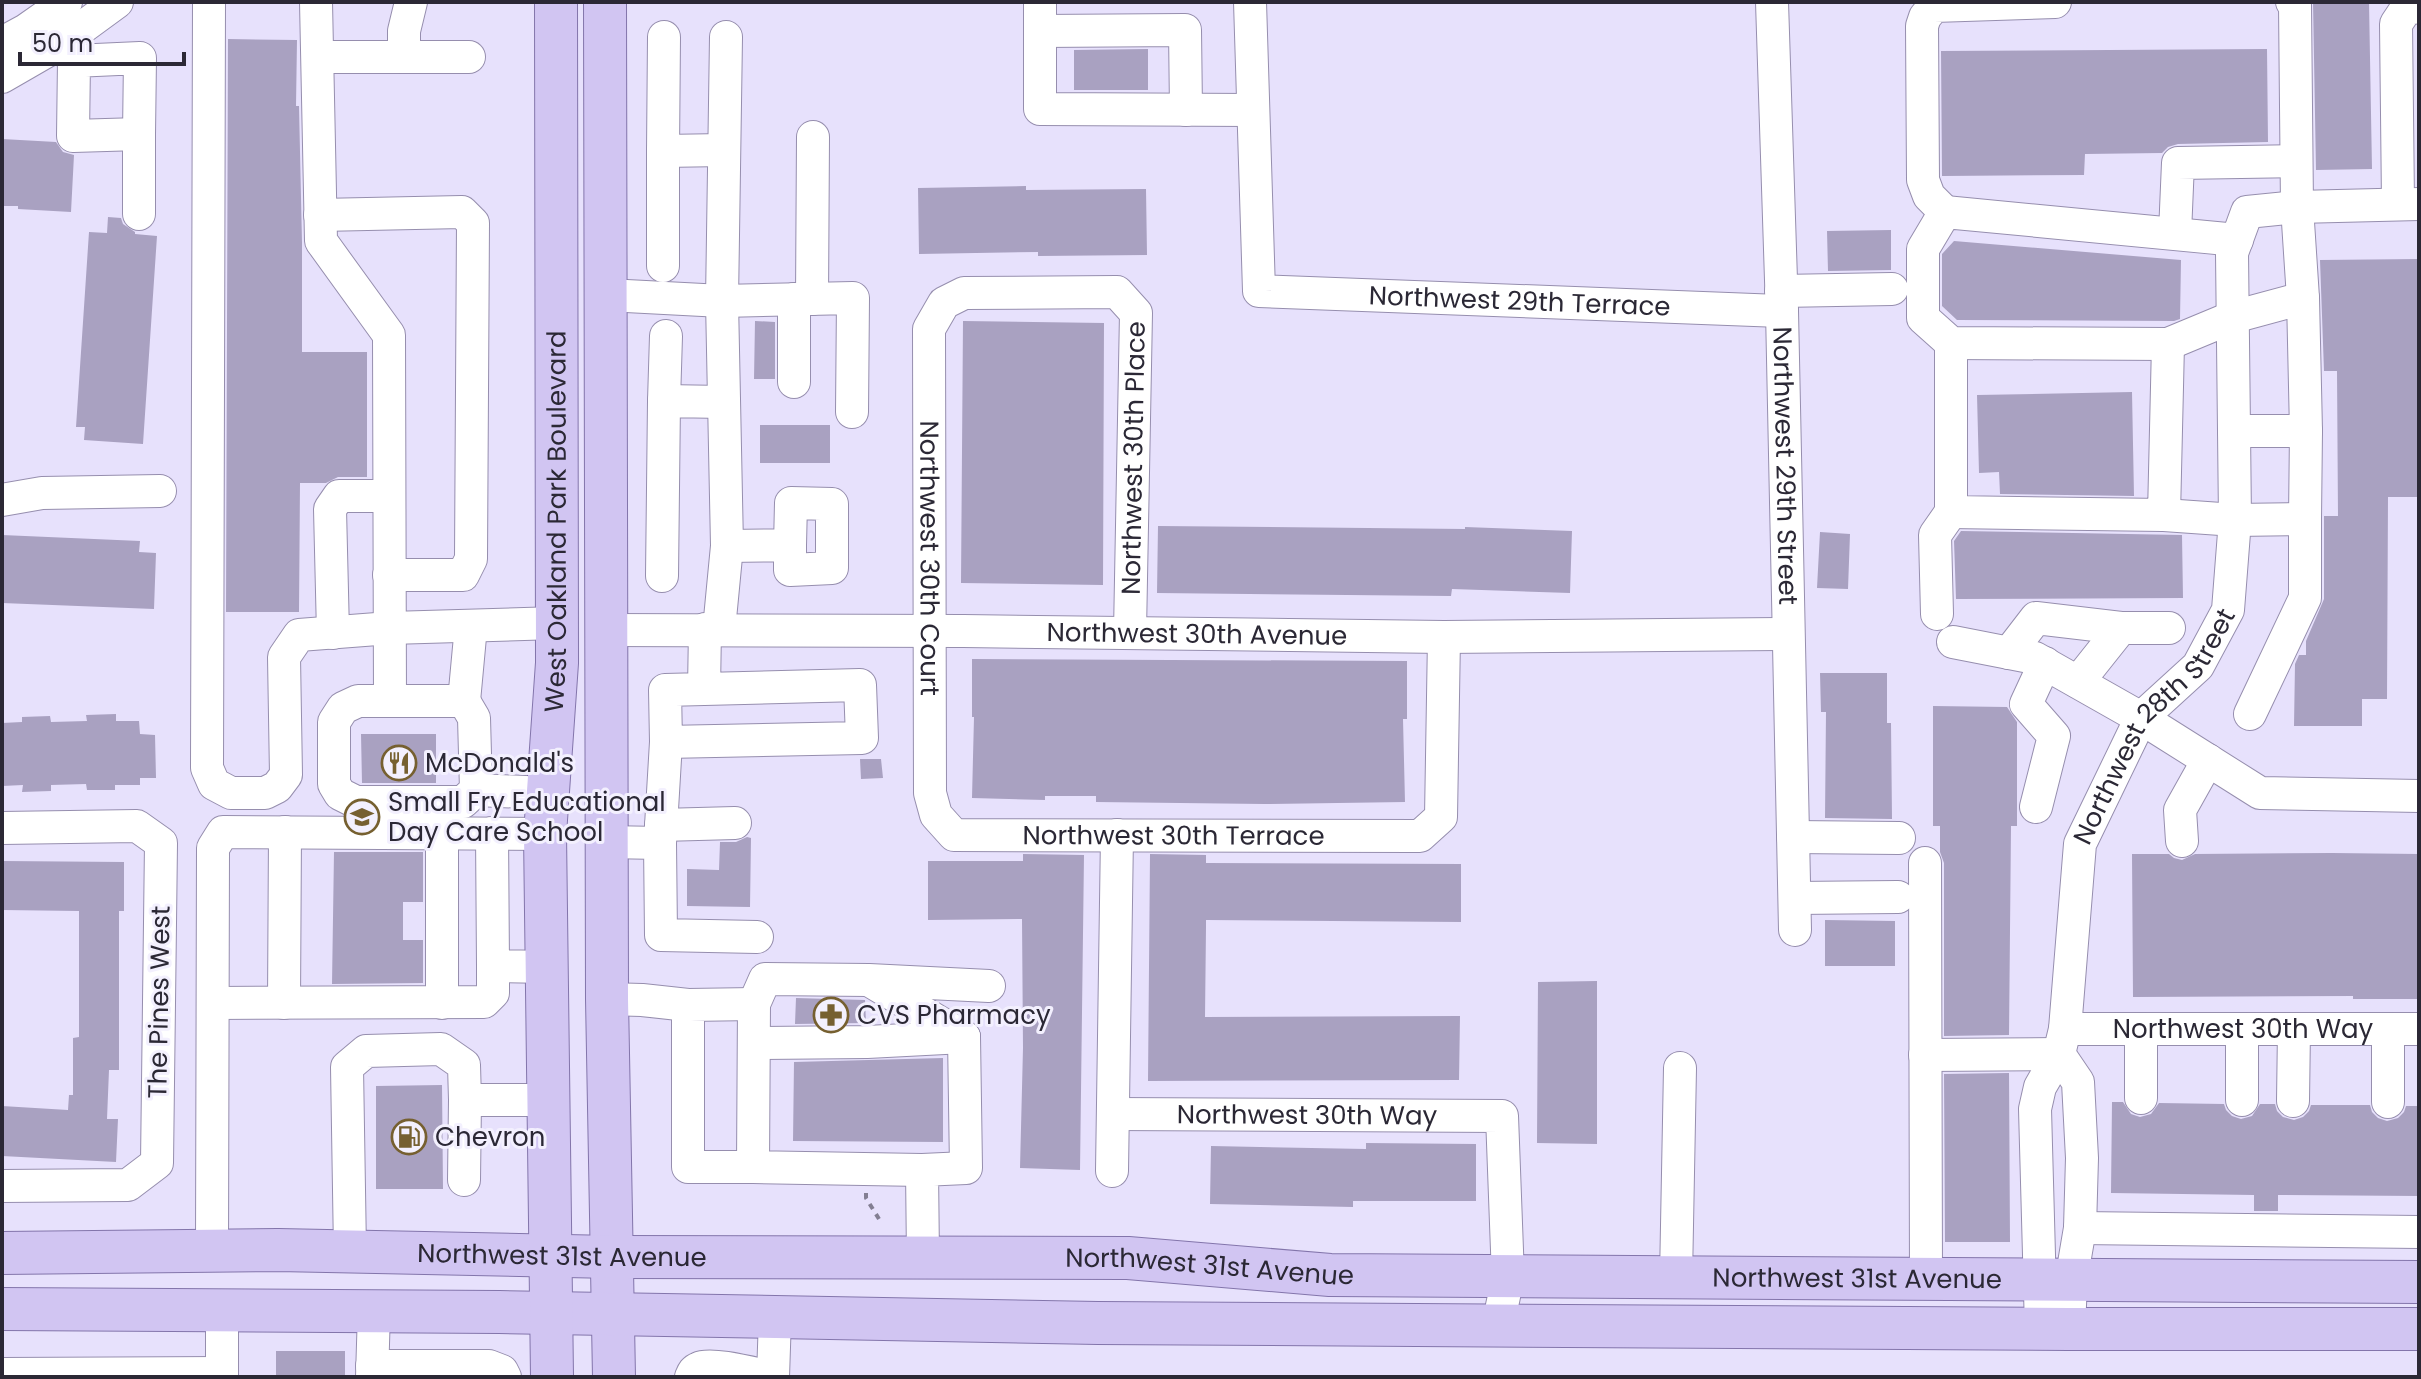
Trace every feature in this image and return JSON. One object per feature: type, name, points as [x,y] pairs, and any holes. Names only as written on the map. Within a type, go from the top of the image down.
[{"type":"main road","name":"West Oakland Park Boulevard","points":[[552,1377],[545,834],[557,679],[556,2]]},
{"type":"main road","name":"West Oakland Park Boulevard","points":[[605,2],[607,999],[614,1377]]},
{"type":"main road","points":[[557,574],[581,596],[588,615],[607,630]]},
{"type":"main road","points":[[557,623],[580,650],[592,684],[606,701]]},
{"type":"main road","name":"Northwest 31st Avenue","points":[[2,1253],[212,1250],[612,1257],[1128,1258],[1330,1275],[2419,1282]]},
{"type":"main road","name":"Northwest 31st Avenue","points":[[2,1309],[374,1311],[1113,1323],[2419,1329]]},
{"type":"street","points":[[209,2],[207,768],[214,784],[231,793],[265,793],[277,787],[286,775],[284,657],[299,635],[390,628],[557,623]]},
{"type":"street","points":[[316,2],[321,241],[389,335],[390,628],[374,701]]},
{"type":"street","points":[[404,57],[404,31],[411,2]]},
{"type":"street","points":[[1186,110],[1185,30],[1040,16],[1040,109],[1186,110],[1253,110],[1250,2]]},
{"type":"street","name":"Northwest 29th Street","points":[[1772,2],[1795,930]]},
{"type":"street","points":[[2055,2],[1934,6],[1925,17],[1922,26],[1923,180],[1929,196],[1945,212],[2175,233],[2239,235],[2297,207],[2408,204],[2396,24],[2406,9],[2419,7]]},
{"type":"street","points":[[2250,714],[2305,598],[2306,431],[2297,207],[2295,5],[2292,2]]},
{"type":"street","points":[[2,43],[26,30],[88,6]]},
{"type":"street","points":[[88,6],[68,52],[73,136],[139,134]]},
{"type":"street","points":[[663,266],[664,37]]},
{"type":"street","points":[[704,689],[727,546],[722,301],[726,37]]},
{"type":"street","points":[[2,77],[34,61],[68,52],[140,58],[139,214]]},
{"type":"street","points":[[318,57],[469,57]]},
{"type":"street","name":"Northwest 29th Terrace","points":[[1253,110],[1259,291],[1781,301],[1892,289]]},
{"type":"street","points":[[794,382],[803,299],[813,137]]},
{"type":"street","points":[[663,151],[724,150]]},
{"type":"street","points":[[2175,233],[2178,163],[2296,161]]},
{"type":"street","points":[[320,215],[462,212],[473,223],[471,559],[463,575],[389,575]]},
{"type":"street","points":[[1945,212],[1923,249],[1923,318],[1951,343],[2168,344],[2233,317],[2303,298]]},
{"type":"street","name":"Northwest 28th Street","points":[[2055,1329],[2056,1280],[2035,1109],[2040,1087],[2062,1041],[2080,844],[2141,718],[2198,666],[2228,610],[2235,520],[2233,317],[2239,235]]},
{"type":"street","name":"Northwest 30th Place","points":[[944,303],[964,293],[1117,292],[1136,313],[1130,632]]},
{"type":"street","points":[[607,295],[722,301],[853,298],[852,412]]},
{"type":"street","name":"Northwest 30th Court","points":[[936,815],[930,793],[929,329],[944,303]]},
{"type":"street","points":[[662,576],[666,336]]},
{"type":"street","points":[[1937,614],[1935,535],[1951,512],[1951,343]]},
{"type":"street","points":[[2164,515],[2168,344]]},
{"type":"street","points":[[664,401],[724,402]]},
{"type":"street","points":[[2234,431],[2306,431]]},
{"type":"street","points":[[2,500],[42,493],[160,491]]},
{"type":"street","points":[[333,633],[330,509],[339,496],[389,496]]},
{"type":"street","points":[[1951,512],[2305,519]]},
{"type":"street","points":[[727,546],[790,545]]},
{"type":"street","points":[[2009,653],[2036,618],[2121,628],[2169,628]]},
{"type":"street","points":[[471,626],[464,701],[474,718],[476,790]]},
{"type":"street","points":[[2078,682],[2121,628]]},
{"type":"street","name":"Northwest 30th Avenue","points":[[607,630],[931,630],[1444,637],[1788,634]]},
{"type":"street","name":"Northwest 30th Terrace","points":[[936,815],[954,835],[1420,836],[1441,817],[1444,637]]},
{"type":"street","points":[[1953,642],[2035,658],[2141,718],[2260,793],[2419,796]]},
{"type":"street","points":[[2036,807],[2054,736],[2026,704],[2045,663]]},
{"type":"street","points":[[666,742],[862,738],[860,685],[665,690],[666,742],[660,834],[661,935],[757,937]]},
{"type":"street","points":[[464,701],[374,701],[343,708],[334,722],[334,784],[340,794],[356,802],[463,802],[476,790],[549,793]]},
{"type":"street","points":[[2182,841],[2180,810],[2208,760]]},
{"type":"street","points":[[606,842],[735,823]]},
{"type":"street","name":"The Pines West","points":[[2,828],[137,826],[161,843],[157,1163],[128,1185],[2,1186]]},
{"type":"street","points":[[212,1250],[213,848],[223,832],[545,834]]},
{"type":"street","points":[[284,1003],[285,832]]},
{"type":"street","points":[[442,833],[442,1003]]},
{"type":"street","points":[[213,1003],[484,1002],[493,993],[492,833]]},
{"type":"street","points":[[1112,1171],[1117,835]]},
{"type":"street","points":[[1793,837],[1899,838]]},
{"type":"street","points":[[1925,863],[1926,1279]]},
{"type":"street","points":[[1795,898],[1898,897]]},
{"type":"street","points":[[493,966],[547,967]]},
{"type":"street","points":[[753,1167],[754,1004],[765,979],[989,986]]},
{"type":"street","points":[[869,980],[964,1037]]},
{"type":"street","points":[[607,999],[688,1005],[754,1004]]},
{"type":"street","points":[[688,1005],[688,1167],[966,1168],[964,1037]]},
{"type":"street","points":[[2141,1029],[2141,1098]]},
{"type":"street","name":"Northwest 30th Way","points":[[1925,1055],[2062,1041],[2141,1029],[2404,1029]]},
{"type":"street","points":[[2242,1029],[2242,1100]]},
{"type":"street","points":[[2293,1101],[2294,1029]]},
{"type":"street","points":[[2388,1102],[2404,1029]]},
{"type":"street","points":[[754,1043],[964,1037]]},
{"type":"street","name":"Northwest 28th Street","points":[[2056,1280],[2080,1228],[2082,1170],[2078,1082],[2062,1041]]},
{"type":"street","points":[[350,1251],[347,1067],[366,1051],[441,1049],[464,1065],[464,1180]]},
{"type":"street","points":[[1676,1278],[1680,1068]]},
{"type":"street","points":[[465,1100],[548,1100]]},
{"type":"street","name":"Northwest 30th Way","points":[[1113,1114],[1502,1116],[1508,1277]]},
{"type":"street","points":[[922,1170],[923,1258]]},
{"type":"street","points":[[2080,1228],[2419,1232]]},
{"type":"street","points":[[1498,1325],[1508,1277]]},
{"type":"street","points":[[2,1374],[222,1375],[222,1311]]},
{"type":"street","points":[[374,1311],[372,1372],[489,1366],[502,1371],[505,1377]]},
{"type":"street","points":[[691,1377],[695,1369],[703,1366],[772,1377],[775,1317]]},
{"type":"path","points":[[865,1184],[866,1198],[879,1219]]},
{"type":"building","points":[[2313,2],[2369,2],[2372,169],[2316,170]]},
{"type":"building","points":[[228,39],[297,40],[302,352],[367,352],[367,477],[338,477],[326,483],[300,483],[299,612],[226,612]]},
{"type":"building","points":[[1148,49],[1148,90],[1074,90],[1074,50]]},
{"type":"building","points":[[2267,49],[2268,142],[2178,144],[2162,153],[2085,154],[2084,175],[1942,176],[1941,51]]},
{"type":"building","points":[[2,139],[56,142],[63,152],[74,155],[71,212],[2,206]]},
{"type":"building","points":[[1026,186],[1026,190],[1146,189],[1147,255],[1038,256],[1038,252],[919,254],[918,188]]},
{"type":"building","points":[[108,217],[121,218],[123,224],[135,234],[157,236],[143,444],[84,440],[85,427],[76,427],[89,232],[107,233]]},
{"type":"building","points":[[1891,230],[1891,270],[1828,271],[1827,231]]},
{"type":"building","points":[[1954,241],[2181,260],[2180,319],[1957,320],[1942,306],[1942,254]]},
{"type":"building","points":[[2419,259],[2419,497],[2388,497],[2387,699],[2362,699],[2362,726],[2294,726],[2295,664],[2299,655],[2306,655],[2306,641],[2324,599],[2324,516],[2338,516],[2337,371],[2324,371],[2320,260]]},
{"type":"building","points":[[755,321],[775,322],[775,379],[754,379]]},
{"type":"building","points":[[963,321],[1104,323],[1103,585],[961,583]]},
{"type":"building","points":[[2132,392],[2134,496],[2000,494],[1999,472],[1979,473],[1977,395]]},
{"type":"building","points":[[760,425],[830,425],[830,463],[760,463]]},
{"type":"building","points":[[1158,526],[1465,527],[1572,531],[1570,593],[1452,589],[1451,596],[1157,593]]},
{"type":"building","points":[[1961,531],[2182,535],[2183,598],[1956,599],[1954,541]]},
{"type":"building","points":[[1820,532],[1850,534],[1848,589],[1817,588]]},
{"type":"building","points":[[2,535],[140,541],[139,552],[156,553],[154,609],[2,603]]},
{"type":"building","points":[[972,659],[1407,661],[1407,719],[1403,719],[1405,802],[1264,804],[1096,802],[1096,796],[1045,796],[1045,800],[972,798]]},
{"type":"building","points":[[1820,673],[1887,673],[1892,819],[1825,818],[1826,712],[1821,712]]},
{"type":"building","points":[[1933,706],[2007,707],[2017,722],[2017,826],[2011,826],[2009,1035],[1944,1036],[1944,863],[1940,852],[1940,826],[1933,826]]},
{"type":"building","points":[[116,714],[116,721],[139,721],[140,734],[155,735],[156,778],[140,778],[140,785],[115,785],[115,790],[87,790],[86,784],[51,785],[51,791],[22,792],[23,785],[2,786],[2,723],[22,722],[22,717],[50,716],[51,722],[87,721],[86,715]]},
{"type":"building","name":"McDonald's","points":[[361,734],[436,734],[436,783],[362,783]]},
{"type":"building","points":[[860,759],[881,759],[883,778],[861,779]]},
{"type":"building","points":[[751,838],[750,907],[687,906],[687,869],[719,870],[720,842],[736,842]]},
{"type":"building","points":[[334,852],[423,852],[423,902],[403,902],[403,940],[423,940],[423,983],[332,984]]},
{"type":"building","points":[[1023,854],[1084,855],[1080,1170],[1020,1168],[1022,919],[928,920],[928,861],[1023,861]]},
{"type":"building","points":[[1150,854],[1206,855],[1206,863],[1461,864],[1461,922],[1206,920],[1205,1017],[1460,1016],[1459,1080],[1148,1081]]},
{"type":"building","points":[[2132,854],[2169,854],[2182,860],[2195,854],[2419,854],[2419,999],[2353,999],[2353,996],[2133,997]]},
{"type":"building","points":[[2,861],[124,862],[124,911],[119,911],[119,1070],[109,1070],[107,1119],[118,1119],[116,1162],[2,1156],[2,1106],[68,1110],[69,1095],[73,1095],[73,1038],[79,1037],[79,911],[2,910]]},
{"type":"building","points":[[1825,920],[1895,921],[1895,966],[1825,966]]},
{"type":"building","points":[[1597,981],[1597,1144],[1537,1143],[1538,982]]},
{"type":"building","name":"CVS Pharmacy","points":[[796,998],[865,1000],[866,1023],[795,1024]]},
{"type":"building","points":[[943,1058],[943,1142],[793,1141],[794,1062]]},
{"type":"building","points":[[2009,1073],[2010,1242],[1945,1242],[1944,1074]]},
{"type":"building","name":"Chevron","points":[[442,1085],[443,1189],[376,1189],[376,1086]]},
{"type":"building","points":[[2112,1102],[2123,1102],[2131,1114],[2140,1117],[2151,1114],[2159,1103],[2224,1104],[2232,1116],[2241,1119],[2252,1116],[2260,1104],[2275,1104],[2283,1117],[2294,1120],[2303,1117],[2311,1105],[2370,1105],[2378,1118],[2387,1121],[2398,1118],[2406,1106],[2419,1106],[2419,1196],[2278,1195],[2278,1211],[2254,1211],[2254,1195],[2111,1193]]},
{"type":"building","points":[[1366,1143],[1476,1144],[1476,1201],[1353,1201],[1353,1207],[1210,1204],[1211,1146],[1366,1149]]},
{"type":"building","points":[[276,1351],[345,1351],[345,1377],[276,1377]]},
{"type":"place","name":"McDonald's","points":[[399,763]]},
{"type":"place","name":"Small Fry Educational Day Care School","points":[[362,817]]},
{"type":"place","name":"CVS Pharmacy","points":[[831,1015]]},
{"type":"place","name":"Chevron","points":[[409,1137]]}]
